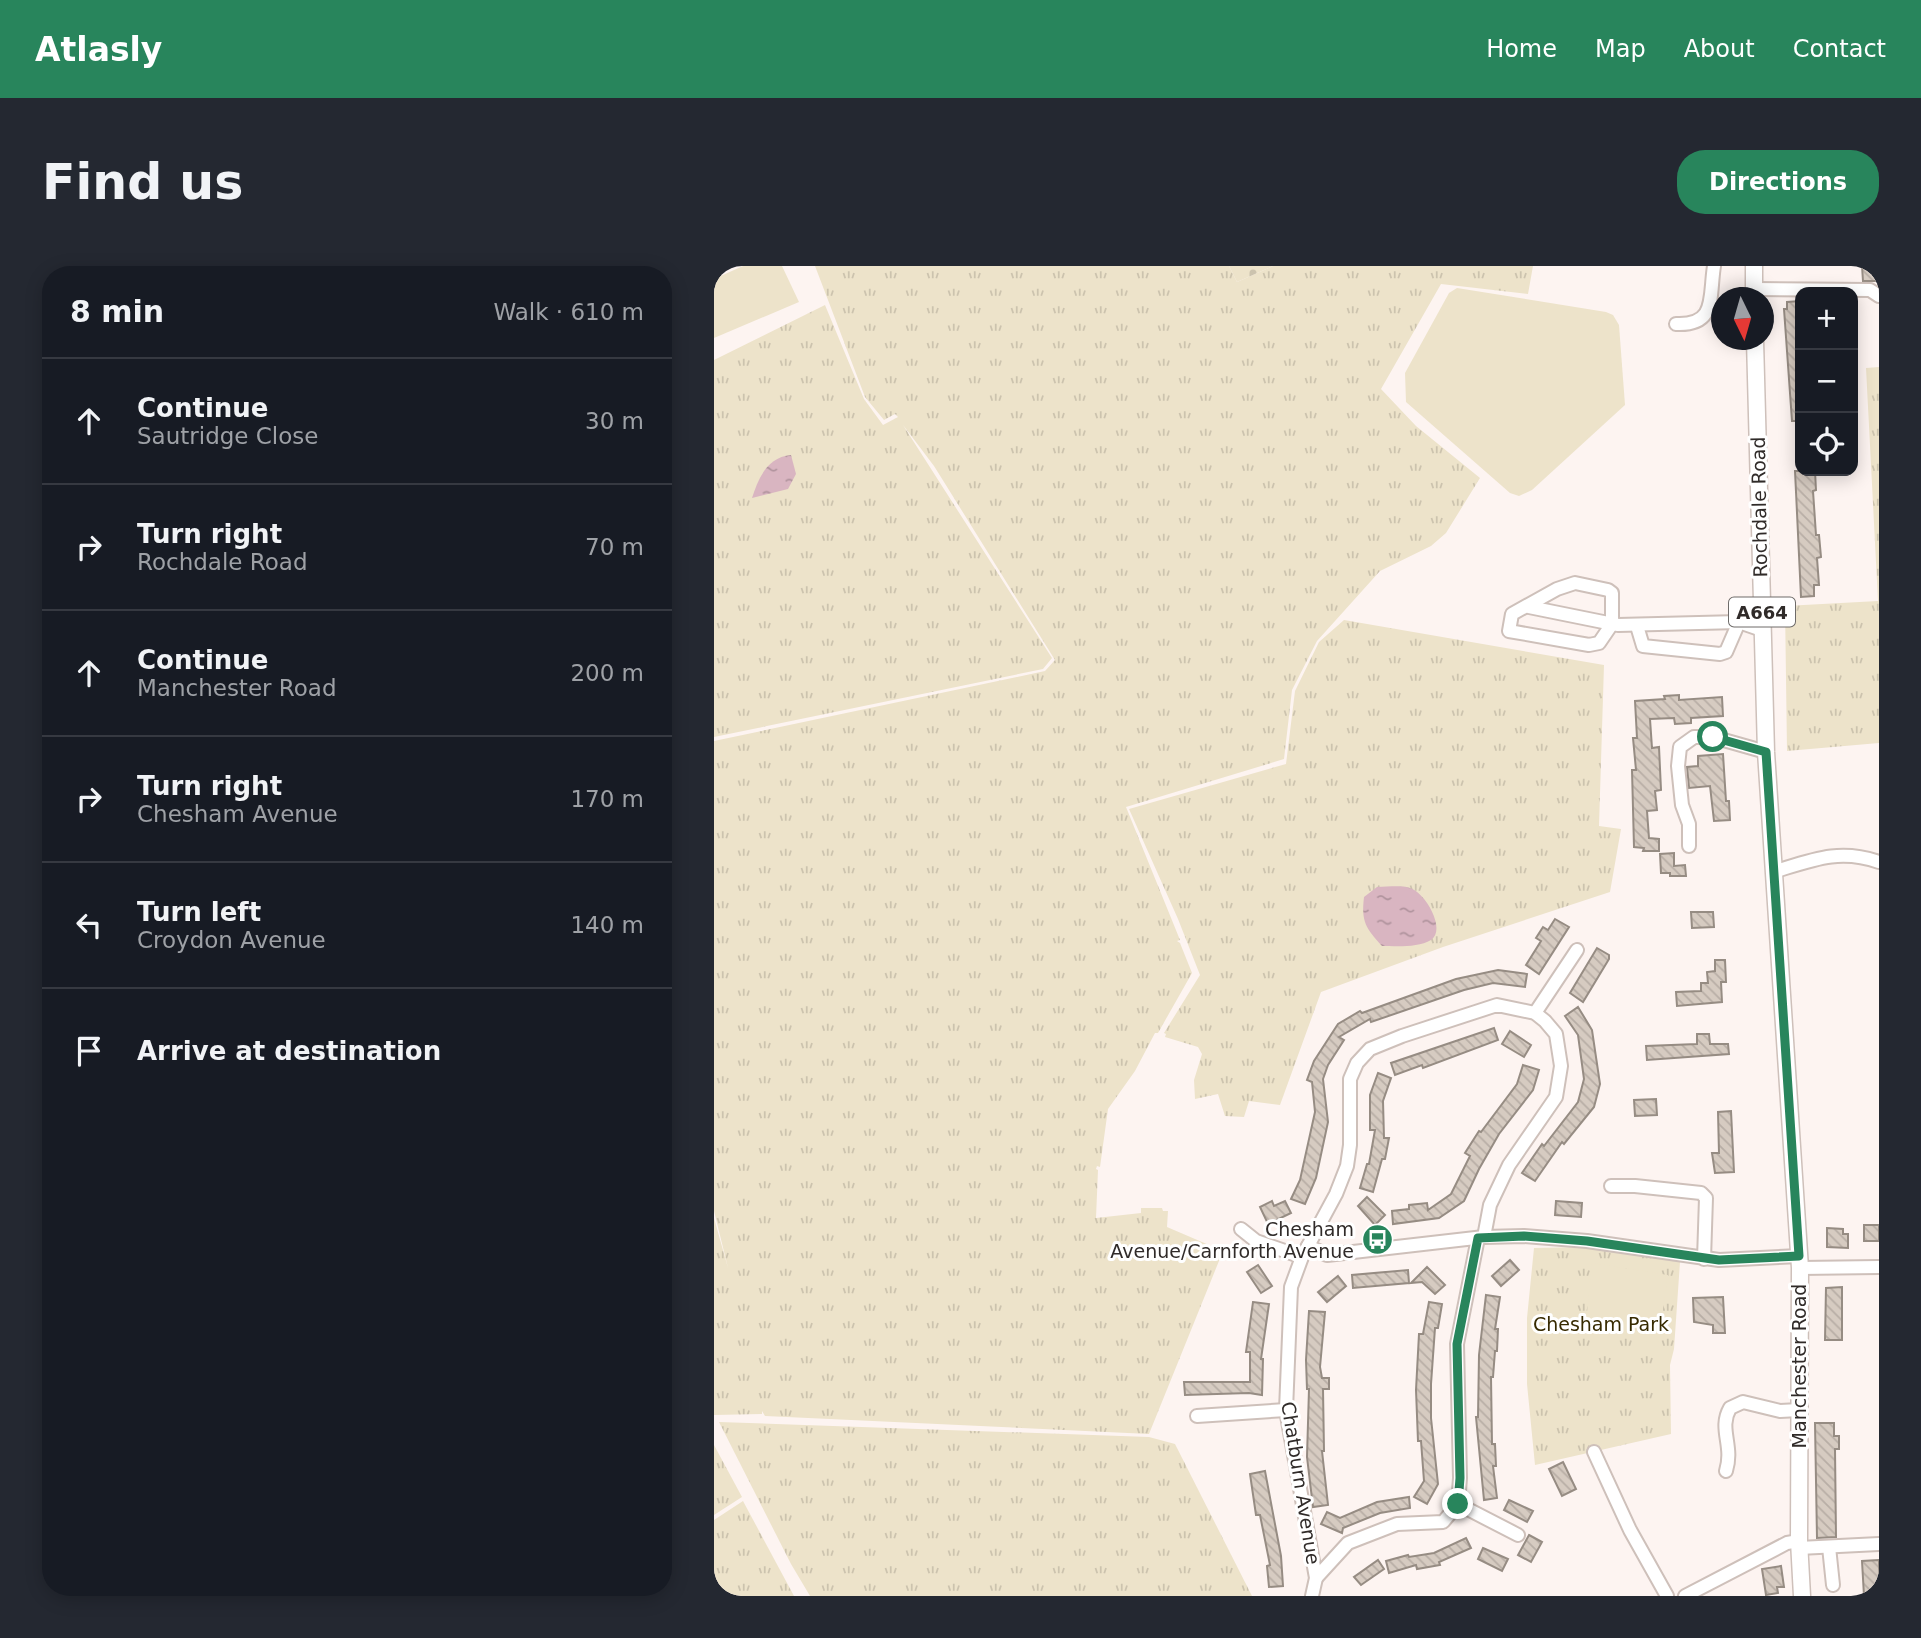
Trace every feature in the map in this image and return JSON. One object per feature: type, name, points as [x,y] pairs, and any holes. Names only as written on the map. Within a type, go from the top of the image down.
[{"type":"main road","points":[[1754,266],[1754,287]]},
{"type":"main road","name":"Rochdale Road","points":[[1755,350],[1766,752],[1774,878]]},
{"type":"main road","name":"Manchester Road","points":[[1774,878],[1799,1262],[1799,1545],[1802,1596]]},
{"type":"street","points":[[1676,324],[1691,325],[1703,320],[1709,306],[1714,266]]},
{"type":"street","points":[[1774,292],[1870,290],[1879,296]]},
{"type":"street","points":[[1575,583],[1612,593],[1612,624],[1599,643],[1589,645],[1509,631],[1512,614],[1529,607],[1558,589],[1575,583]]},
{"type":"street","points":[[1637,626],[1643,646],[1726,652],[1739,622],[1762,605]]},
{"type":"street","points":[[1529,607],[1612,624],[1637,626],[1739,622],[1762,630]]},
{"type":"street","points":[[1689,846],[1689,824],[1682,805],[1678,766],[1680,747],[1694,737],[1713,737],[1766,752]]},
{"type":"street","points":[[1774,878],[1833,855],[1865,857],[1879,862]]},
{"type":"street","points":[[1316,1578],[1348,1543],[1397,1524],[1443,1522],[1458,1504],[1460,1478],[1457,1344],[1490,1205],[1509,1165],[1556,1097],[1561,1066],[1556,1034],[1535,1013],[1577,950]]},
{"type":"street","name":"Chatburn Avenue","points":[[1312,1596],[1316,1578],[1286,1410],[1292,1287],[1305,1252],[1336,1194],[1347,1166],[1350,1145],[1350,1079],[1357,1063],[1370,1049],[1402,1036],[1488,1007],[1497,1006],[1535,1013]]},
{"type":"street","points":[[1611,1186],[1701,1193],[1706,1199],[1704,1259]]},
{"type":"street","points":[[1241,1229],[1256,1241],[1327,1255],[1481,1237],[1524,1236],[1587,1241],[1704,1259],[1879,1268]]},
{"type":"street","points":[[1726,1471],[1729,1448],[1724,1424],[1730,1408],[1752,1402],[1780,1411],[1799,1410]]},
{"type":"street","points":[[1197,1416],[1286,1410]]},
{"type":"street","points":[[1729,1448],[1744,1446]]},
{"type":"street","points":[[1594,1452],[1630,1530],[1667,1596]]},
{"type":"street","points":[[1458,1504],[1518,1535]]},
{"type":"street","points":[[1692,1594],[1787,1543],[1829,1547],[1879,1545]]},
{"type":"street","points":[[1829,1547],[1833,1585]]},
{"type":"green space","points":[[743,266],[782,266],[799,302],[714,338],[714,279]]},
{"type":"green space","points":[[815,266],[1229,266],[1237,282],[1273,266],[1533,266],[1528,294],[1441,284],[1381,389],[1416,426],[1480,478],[1446,533],[1431,546],[1380,571],[1317,641],[1292,690],[1284,759],[1126,807],[1180,940],[1177,941],[1192,973],[1135,1071],[1108,1109],[1100,1167],[1097,1166],[1096,1169],[1096,1218],[1141,1213],[1141,1208],[1162,1208],[1163,1211],[1168,1211],[1167,1227],[1223,1251],[1149,1434],[765,1416],[762,1411],[762,1414],[714,1415],[714,1218],[728,1268],[714,1211],[714,741],[1045,671],[1055,660],[934,466],[903,425],[1052,658],[1043,669],[714,737],[714,360],[825,305],[864,399],[883,425],[898,417],[895,414],[884,420],[865,397]]},
{"type":"green space","points":[[1229,266],[1273,266],[1237,282]]},
{"type":"green space","points":[[1457,288],[1606,312],[1613,315],[1619,325],[1625,405],[1532,490],[1519,496],[1510,493],[1406,402],[1405,373],[1449,293]]},
{"type":"green space","points":[[1879,367],[1879,743],[1787,751],[1785,606],[1878,601],[1866,368]]},
{"type":"green space","points":[[1344,620],[1604,665],[1599,826],[1621,829],[1610,892],[1443,947],[1321,992],[1280,1105],[1249,1101],[1244,1117],[1225,1116],[1218,1094],[1195,1099],[1194,1080],[1202,1054],[1198,1047],[1165,1037],[1164,1033],[1200,975],[1129,809],[1286,764],[1295,691],[1319,642]]},
{"type":"green space","name":"Chesham Park","points":[[1583,1247],[1680,1262],[1674,1349],[1670,1365],[1671,1434],[1535,1465],[1527,1384],[1527,1318],[1534,1248]]},
{"type":"green space","points":[[1592,1263],[1668,1275],[1658,1343],[1585,1332]]},
{"type":"green space","points":[[719,1422],[1149,1437],[1175,1444],[1252,1596],[810,1596]]},
{"type":"green space","points":[[714,1445],[742,1497],[714,1515]]},
{"type":"green space","points":[[743,1501],[794,1596],[714,1596],[714,1520]]},
{"type":"water","points":[[791,455],[796,474],[788,489],[752,498],[757,484],[770,464]]},
{"type":"water","points":[[1377,887],[1406,887],[1422,896],[1432,912],[1437,928],[1431,940],[1413,945],[1382,946],[1368,929],[1363,913],[1364,897]]},
{"type":"building","points":[[1862,266],[1879,266],[1879,281],[1863,281]]},
{"type":"building","points":[[1795,301],[1795,421],[1792,421],[1784,309],[1787,309],[1787,302]]},
{"type":"building","points":[[1795,476],[1815,476],[1816,490],[1813,491],[1816,535],[1819,535],[1821,557],[1817,558],[1819,585],[1814,585],[1814,596],[1801,597]]},
{"type":"building","points":[[1679,695],[1679,700],[1722,697],[1723,716],[1691,718],[1691,723],[1675,724],[1674,718],[1650,719],[1652,748],[1659,747],[1661,790],[1655,791],[1657,810],[1647,811],[1649,838],[1659,839],[1659,851],[1643,851],[1644,848],[1634,847],[1632,770],[1636,770],[1633,738],[1637,738],[1635,701]]},
{"type":"building","points":[[1723,754],[1730,820],[1714,821],[1710,786],[1689,788],[1687,767],[1698,766],[1698,756]]},
{"type":"building","points":[[1674,853],[1674,866],[1685,865],[1686,876],[1661,873],[1660,854]]},
{"type":"building","points":[[1691,912],[1713,912],[1714,927],[1692,928]]},
{"type":"building","points":[[1555,919],[1569,927],[1539,974],[1526,965],[1541,941],[1536,938],[1543,927],[1548,930]]},
{"type":"building","points":[[1597,948],[1609,955],[1609,959],[1583,1002],[1570,993]]},
{"type":"building","points":[[1715,960],[1725,960],[1726,982],[1721,982],[1722,1002],[1677,1006],[1676,992],[1701,991],[1701,983],[1708,983],[1707,972],[1715,971]]},
{"type":"building","points":[[1498,970],[1527,974],[1525,987],[1493,983],[1464,990],[1371,1022],[1370,1019],[1339,1037],[1344,1040],[1328,1065],[1323,1079],[1328,1122],[1316,1178],[1305,1204],[1291,1199],[1300,1180],[1315,1112],[1312,1082],[1307,1080],[1314,1061],[1338,1024],[1360,1011],[1362,1013],[1456,979]]},
{"type":"building","points":[[1578,1007],[1592,1030],[1600,1084],[1594,1107],[1564,1144],[1562,1142],[1535,1181],[1522,1173],[1542,1144],[1544,1146],[1578,1102],[1584,1079],[1578,1035],[1565,1016]]},
{"type":"building","points":[[1494,1028],[1498,1040],[1423,1068],[1422,1065],[1395,1075],[1391,1063]]},
{"type":"building","points":[[1510,1031],[1531,1045],[1524,1057],[1502,1044]]},
{"type":"building","points":[[1697,1034],[1709,1034],[1710,1044],[1728,1044],[1729,1054],[1647,1060],[1646,1046],[1697,1044]]},
{"type":"building","points":[[1523,1065],[1539,1070],[1533,1090],[1499,1134],[1464,1201],[1439,1218],[1393,1224],[1392,1211],[1427,1203],[1428,1210],[1451,1194],[1470,1156],[1465,1153],[1517,1084]]},
{"type":"building","points":[[1378,1073],[1391,1078],[1383,1101],[1384,1138],[1389,1138],[1385,1159],[1382,1159],[1373,1192],[1360,1188],[1369,1164],[1375,1130],[1370,1130],[1370,1095]]},
{"type":"building","points":[[1656,1099],[1657,1115],[1635,1116],[1634,1100]]},
{"type":"building","points":[[1731,1111],[1734,1172],[1715,1173],[1712,1153],[1719,1153],[1718,1112]]},
{"type":"building","points":[[1367,1197],[1385,1215],[1375,1225],[1358,1206]]},
{"type":"building","points":[[1272,1201],[1274,1206],[1285,1201],[1291,1213],[1268,1224],[1260,1207]]},
{"type":"building","points":[[1556,1201],[1582,1203],[1581,1217],[1555,1215]]},
{"type":"building","points":[[1864,1225],[1879,1225],[1879,1241],[1864,1241]]},
{"type":"building","points":[[1827,1228],[1843,1229],[1843,1234],[1848,1234],[1848,1248],[1827,1247]]},
{"type":"building","points":[[1510,1260],[1519,1270],[1501,1286],[1492,1276]]},
{"type":"building","points":[[1258,1265],[1272,1286],[1261,1293],[1247,1272]]},
{"type":"building","points":[[1427,1267],[1445,1285],[1435,1294],[1422,1282],[1411,1283]]},
{"type":"building","points":[[1408,1270],[1409,1283],[1353,1288],[1352,1275]]},
{"type":"building","points":[[1338,1276],[1346,1286],[1327,1302],[1318,1292]]},
{"type":"building","points":[[1842,1287],[1842,1340],[1825,1340],[1826,1288]]},
{"type":"building","points":[[1486,1295],[1500,1297],[1495,1329],[1498,1329],[1497,1351],[1491,1377],[1492,1444],[1495,1444],[1496,1466],[1493,1466],[1497,1498],[1484,1500],[1476,1417]]},
{"type":"building","points":[[1723,1297],[1725,1333],[1713,1333],[1713,1325],[1694,1322],[1693,1298]]},
{"type":"building","points":[[1253,1302],[1269,1304],[1261,1359],[1262,1395],[1185,1395],[1184,1382],[1250,1382],[1250,1352],[1246,1352]]},
{"type":"building","points":[[1429,1302],[1442,1304],[1438,1328],[1435,1328],[1431,1384],[1431,1418],[1438,1484],[1427,1504],[1414,1497],[1424,1481],[1421,1441],[1418,1441],[1416,1390],[1419,1334],[1423,1334]]},
{"type":"building","points":[[1309,1311],[1325,1312],[1320,1367],[1322,1378],[1329,1378],[1329,1389],[1323,1389],[1322,1451],[1328,1505],[1313,1507],[1307,1457],[1309,1389],[1306,1360]]},
{"type":"building","points":[[1815,1423],[1834,1423],[1834,1436],[1839,1436],[1839,1449],[1835,1449],[1836,1537],[1817,1538]]},
{"type":"building","points":[[1563,1462],[1576,1489],[1562,1496],[1549,1469]]},
{"type":"building","points":[[1265,1471],[1281,1556],[1283,1586],[1269,1587],[1267,1566],[1270,1565],[1260,1515],[1256,1515],[1250,1474]]},
{"type":"building","points":[[1409,1497],[1410,1508],[1380,1513],[1343,1528],[1342,1533],[1321,1524],[1327,1512],[1340,1518],[1377,1502]]},
{"type":"building","points":[[1509,1500],[1533,1511],[1527,1522],[1504,1510]]},
{"type":"building","points":[[1529,1535],[1542,1542],[1531,1562],[1518,1555]]},
{"type":"building","points":[[1466,1538],[1471,1548],[1439,1562],[1440,1565],[1417,1569],[1416,1565],[1389,1573],[1386,1561],[1408,1555],[1434,1553]]},
{"type":"building","points":[[1483,1548],[1508,1559],[1502,1571],[1478,1559]]},
{"type":"building","points":[[1378,1560],[1384,1569],[1361,1585],[1354,1577]]},
{"type":"building","points":[[1879,1560],[1879,1596],[1864,1596],[1862,1561]]},
{"type":"building","points":[[1781,1566],[1784,1587],[1777,1587],[1778,1593],[1766,1595],[1762,1569]]},
{"type":"place","name":"Chesham Avenue/Carnforth Avenue","points":[[1377,1240]]},
{"type":"route","points":[[1458,1504],[1460,1478],[1457,1344],[1478,1238],[1524,1236],[1587,1241],[1719,1260],[1799,1256],[1766,752],[1713,737]]}]
